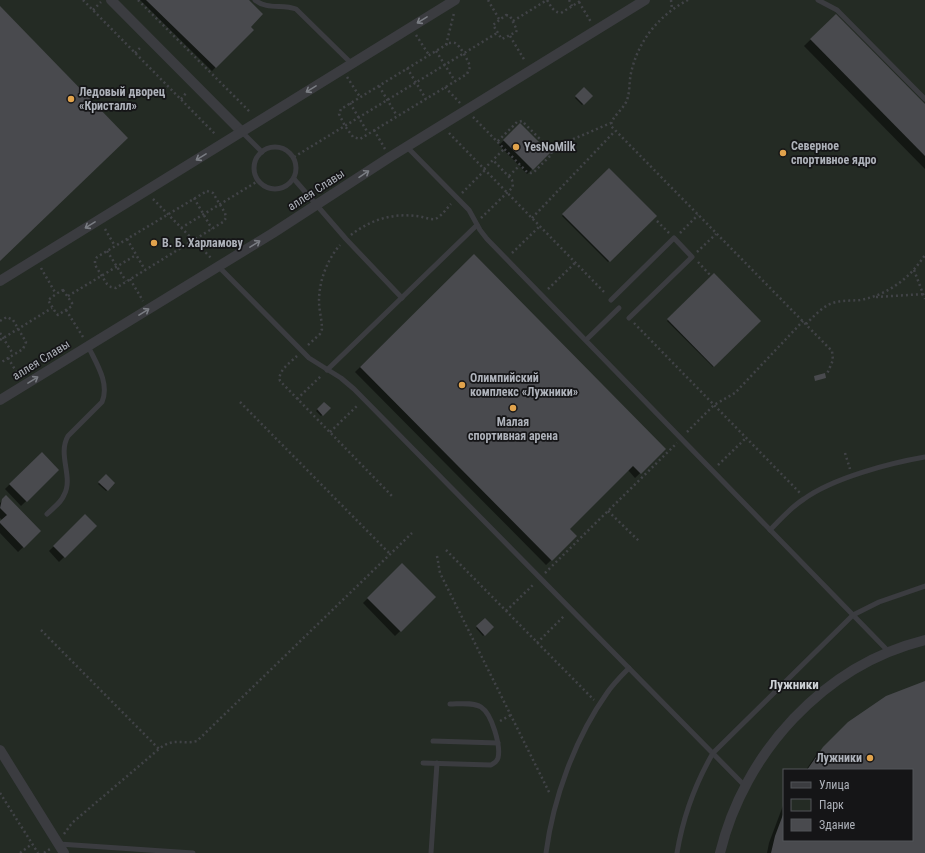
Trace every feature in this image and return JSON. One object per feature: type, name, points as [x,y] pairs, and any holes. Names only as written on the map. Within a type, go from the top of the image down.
[{"type":"street","points":[[111,0],[242,132]]},
{"type":"street","name":"аллея Славы","points":[[0,400],[316,205],[407,146],[645,0]]},
{"type":"street","points":[[0,281],[411,27],[455,4]]},
{"type":"street","points":[[720,853],[728,828],[745,786],[761,759],[775,740],[803,708],[824,690],[844,676],[889,652],[925,640]]},
{"type":"street","points":[[0,750],[64,853]]},
{"type":"lane","points":[[255,0],[270,7],[296,9],[352,64]]},
{"type":"lane","points":[[818,0],[837,10],[925,99]]},
{"type":"lane","points":[[242,132],[262,152]]},
{"type":"lane","points":[[407,146],[469,210],[484,236],[889,652]]},
{"type":"lane","points":[[273,147],[279,147],[285,149],[294,157],[297,168],[294,179],[290,184],[279,189],[268,188],[258,181],[254,166],[257,158],[262,152],[273,147]]},
{"type":"lane","points":[[294,179],[346,239],[402,298]]},
{"type":"lane","points":[[327,370],[477,224]]},
{"type":"lane","points":[[611,300],[674,238],[692,257],[629,318]]},
{"type":"lane","points":[[218,266],[309,358],[345,381],[364,399],[745,786]]},
{"type":"lane","points":[[586,340],[619,308]]},
{"type":"lane","points":[[47,514],[62,499],[66,491],[67,480],[63,451],[66,440],[68,436],[102,402],[104,398],[104,382],[88,346]]},
{"type":"lane","points":[[770,530],[804,498],[815,491],[852,476],[892,464],[925,457]]},
{"type":"lane","points":[[677,853],[683,824],[693,793],[713,753],[853,615],[879,602],[925,586]]},
{"type":"lane","points":[[546,853],[556,805],[569,765],[579,742],[610,688],[629,668]]},
{"type":"lane","points":[[423,763],[491,765],[498,758],[498,743],[486,712],[480,707],[473,705],[450,704]]},
{"type":"lane","points":[[433,741],[498,743]]},
{"type":"lane","points":[[431,853],[437,763]]},
{"type":"lane","points":[[58,844],[193,853]]},
{"type":"path","points":[[83,0],[224,143]]},
{"type":"path","points":[[93,10],[103,0]]},
{"type":"path","points":[[138,0],[258,121]]},
{"type":"path","points":[[488,0],[499,20]]},
{"type":"path","points":[[513,21],[547,0],[553,9],[559,12],[580,1],[596,30]]},
{"type":"path","points":[[569,0],[572,6]]},
{"type":"path","points":[[671,0],[672,9]]},
{"type":"path","points":[[550,149],[611,123],[624,107],[628,99],[631,74],[639,48],[649,33],[663,17],[672,9],[688,0]]},
{"type":"path","points":[[446,45],[455,4]]},
{"type":"path","points":[[508,15],[517,28],[517,31],[502,40],[493,24],[499,20],[508,15]]},
{"type":"path","points":[[411,27],[429,55]]},
{"type":"path","points":[[294,157],[497,33]]},
{"type":"path","points":[[510,36],[530,70]]},
{"type":"path","points":[[456,43],[470,64],[470,69],[467,74],[360,139],[351,136],[340,116],[339,112],[341,109],[436,51],[446,45],[456,43]]},
{"type":"path","points":[[436,51],[455,81]]},
{"type":"path","points":[[407,68],[426,99]]},
{"type":"path","points":[[343,70],[360,98]]},
{"type":"path","points":[[379,86],[397,116]]},
{"type":"path","points":[[445,87],[466,110],[497,142],[527,172],[533,173],[551,156],[552,152],[522,121],[517,122],[497,142]]},
{"type":"path","points":[[350,103],[369,134]]},
{"type":"path","points":[[611,123],[615,131],[832,351],[833,360],[827,374]]},
{"type":"path","points":[[374,130],[390,157]]},
{"type":"path","points":[[532,218],[615,131]]},
{"type":"path","points":[[392,496],[281,383],[279,377],[280,373],[321,331],[322,326],[319,300],[322,279],[333,255],[346,239],[366,224],[385,217],[408,215],[430,219],[435,218],[458,198],[504,149]]},
{"type":"path","points":[[477,224],[512,189],[513,185],[513,181],[493,160]]},
{"type":"path","points":[[508,176],[520,165]]},
{"type":"path","points":[[181,228],[258,181]]},
{"type":"path","points":[[146,191],[218,266]]},
{"type":"path","points":[[209,191],[213,193],[225,213],[226,218],[223,222],[116,288],[107,284],[95,265],[97,257],[194,198],[204,192],[209,191]]},
{"type":"path","points":[[194,198],[212,229]]},
{"type":"path","points":[[657,220],[674,238],[698,215]]},
{"type":"path","points":[[99,220],[115,246]]},
{"type":"path","points":[[506,259],[540,226]]},
{"type":"path","points":[[710,275],[692,257],[716,234]]},
{"type":"path","points":[[127,239],[145,270]]},
{"type":"path","points":[[107,251],[126,282]]},
{"type":"path","points":[[68,296],[136,255]]},
{"type":"path","points":[[871,297],[898,284],[914,270],[925,255]]},
{"type":"path","points":[[35,259],[56,294]]},
{"type":"path","points":[[542,295],[575,263]]},
{"type":"path","points":[[914,270],[925,298]]},
{"type":"path","points":[[130,279],[148,309]]},
{"type":"path","points":[[62,290],[65,291],[73,305],[58,314],[52,308],[48,300],[56,294],[62,290]]},
{"type":"path","points":[[806,324],[820,310],[840,301],[871,297],[924,294]]},
{"type":"path","points":[[2,339],[52,308]]},
{"type":"path","points":[[66,310],[88,346]]},
{"type":"path","points":[[0,321],[11,318],[25,339],[26,344],[23,349],[0,362]]},
{"type":"path","points":[[506,611],[714,405],[735,393],[803,322]]},
{"type":"path","points":[[0,332],[2,339],[13,354]]},
{"type":"path","points":[[8,358],[25,385]]},
{"type":"path","points":[[297,399],[327,370]]},
{"type":"path","points":[[330,432],[364,399]]},
{"type":"path","points":[[240,402],[390,554]]},
{"type":"path","points":[[712,471],[746,438]]},
{"type":"path","points":[[846,452],[852,476]]},
{"type":"path","points":[[608,511],[640,542]]},
{"type":"path","points":[[58,844],[72,823],[164,745],[172,742],[192,742],[200,740],[412,533]]},
{"type":"path","points":[[446,550],[599,705]]},
{"type":"path","points":[[437,556],[440,573],[556,805]]},
{"type":"path","points":[[537,643],[571,609]]},
{"type":"path","points":[[41,630],[159,749]]},
{"type":"path","points":[[492,725],[511,715]]},
{"type":"path","points":[[0,793],[38,853]]},
{"type":"path","points":[[20,853],[32,844]]},
{"type":"green space","name":"Олимпийский комплекс «Лужники»","points":[[0,0],[925,0],[925,853],[0,853]]},
{"type":"building","points":[[146,0],[249,0],[263,14],[251,27],[254,30],[216,68]]},
{"type":"building","points":[[0,6],[128,138],[0,261]]},
{"type":"building","points":[[836,14],[925,104],[925,156],[810,39]]},
{"type":"building","points":[[584,87],[593,96],[584,105],[575,96]]},
{"type":"building","points":[[520,123],[550,153],[533,170],[503,140]]},
{"type":"building","points":[[609,168],[657,216],[610,262],[562,214]]},
{"type":"building","name":"Малая спортивная арена","points":[[474,254],[666,449],[641,474],[633,466],[570,529],[577,536],[552,561],[360,367]]},
{"type":"building","points":[[714,273],[761,321],[714,367],[667,319]]},
{"type":"building","points":[[825,373],[826,378],[815,381],[814,376]]},
{"type":"building","points":[[324,402],[331,408],[323,416],[317,409]]},
{"type":"building","points":[[42,452],[59,470],[27,502],[9,484]]},
{"type":"building","points":[[106,474],[115,483],[108,491],[98,482]]},
{"type":"building","points":[[6,495],[41,531],[24,548],[0,523],[0,521],[7,515],[0,508],[2,499]]},
{"type":"building","points":[[85,514],[97,526],[65,558],[53,546]]},
{"type":"building","points":[[402,563],[436,597],[401,632],[367,598]]},
{"type":"building","points":[[485,618],[494,627],[485,636],[476,626]]},
{"type":"building","name":"Лужники","points":[[925,681],[925,853],[771,853],[775,836],[783,815],[783,841],[913,841],[913,769],[808,769],[823,747],[848,722],[886,696]]},
{"type":"place","name":"Ледовый дворец «Кристалл»","points":[[71,99]]},
{"type":"place","name":"YesNoMilk","points":[[516,147]]},
{"type":"place","name":"Северное спортивное ядро","points":[[783,153]]},
{"type":"place","name":"В. Б. Харламову","points":[[154,243]]},
{"type":"place","name":"Олимпийский комплекс «Лужники»","points":[[462,385]]},
{"type":"place","name":"Малая спортивная арена","points":[[513,408]]},
{"type":"place","name":"Лужники","points":[[870,758]]},
{"type":"district","name":"Лужники","points":[[794,684]]}]
